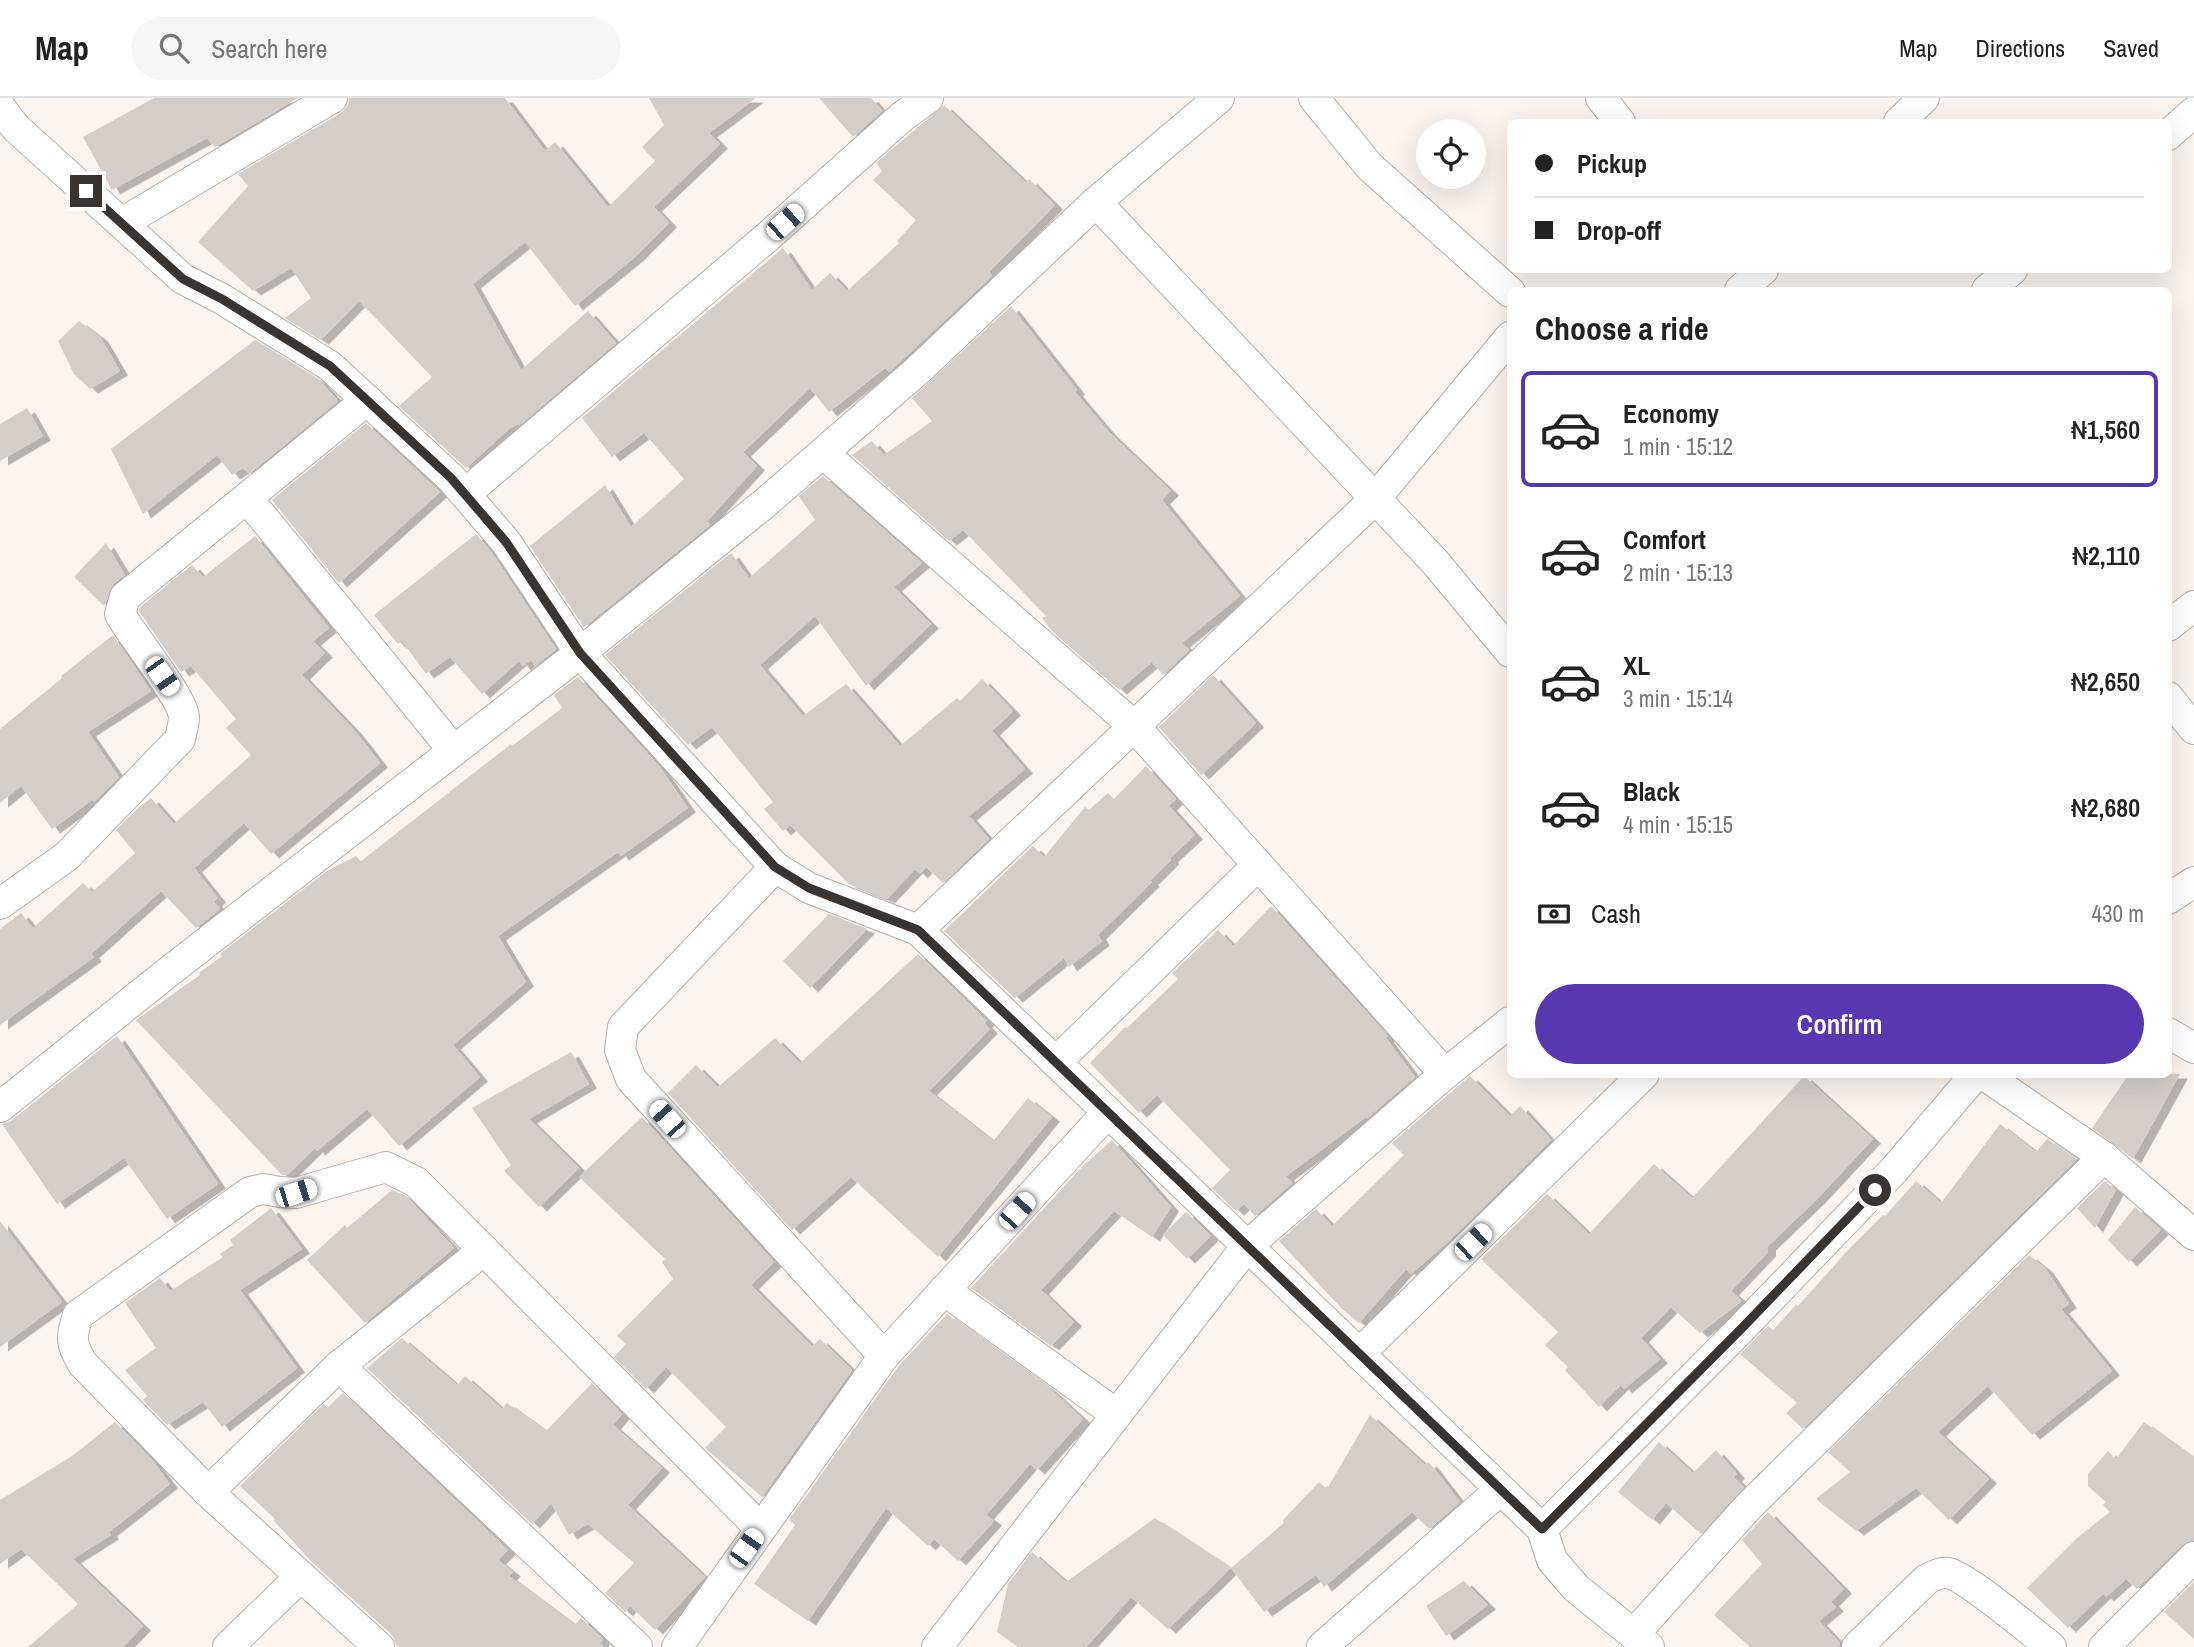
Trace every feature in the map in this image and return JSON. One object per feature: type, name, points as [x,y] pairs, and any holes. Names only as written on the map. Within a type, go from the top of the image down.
[{"type":"street","points":[[122,223],[332,98]]},
{"type":"street","points":[[466,494],[765,239],[903,116],[928,98]]},
{"type":"street","points":[[0,1107],[167,973],[580,653],[765,503],[917,371],[1096,202],[1219,98]]},
{"type":"street","points":[[1314,98],[1369,166],[1507,289]]},
{"type":"street","points":[[1601,98],[1618,119]]},
{"type":"street","points":[[1902,119],[1924,98]]},
{"type":"street","points":[[0,107],[16,128],[183,279],[222,299],[330,366],[451,478],[506,542],[580,653],[775,867],[809,888],[918,930],[1542,1529],[1552,1560],[1576,1588],[1641,1640],[1748,1507],[2104,1157]]},
{"type":"street","points":[[2172,131],[2194,112]]},
{"type":"street","points":[[1096,202],[1435,562],[1507,648]]},
{"type":"street","points":[[1727,273],[1738,287]]},
{"type":"street","points":[[1744,287],[1760,273]]},
{"type":"street","points":[[1991,287],[2008,273]]},
{"type":"street","points":[[918,930],[1376,499],[1507,341]]},
{"type":"street","points":[[0,904],[66,856],[180,739],[184,717],[177,698],[131,634],[120,614],[125,597],[367,400]]},
{"type":"street","points":[[823,453],[1134,726],[1445,1074]]},
{"type":"street","points":[[247,498],[454,751]]},
{"type":"street","points":[[2172,623],[2194,606]]},
{"type":"street","points":[[2172,702],[2194,729]]},
{"type":"street","points":[[1056,1062],[1258,865]]},
{"type":"street","points":[[775,867],[623,1027],[620,1051],[631,1079],[884,1356]]},
{"type":"street","points":[[2172,896],[2194,882]]},
{"type":"street","points":[[937,1647],[1247,1246],[1445,1074],[1507,1024]]},
{"type":"street","points":[[2172,1035],[2194,1048]]},
{"type":"street","points":[[1359,1354],[1640,1078]]},
{"type":"street","points":[[1542,1529],[1894,1170],[1973,1078]]},
{"type":"street","points":[[1989,1078],[2104,1157],[2194,1236]]},
{"type":"street","points":[[677,1647],[884,1356],[1108,1112]]},
{"type":"street","points":[[379,1647],[208,1492],[83,1364],[75,1352],[71,1336],[78,1315],[250,1192],[263,1189],[296,1193],[386,1167],[416,1182],[760,1528]]},
{"type":"street","points":[[208,1492],[339,1366],[484,1250]]},
{"type":"street","points":[[944,1290],[1116,1414]]},
{"type":"street","points":[[339,1366],[637,1647]]},
{"type":"street","points":[[1322,1647],[1500,1490]]},
{"type":"street","points":[[2104,1647],[2194,1557]]},
{"type":"street","points":[[1857,1647],[1927,1579],[1937,1574],[1950,1573],[2052,1647]]},
{"type":"street","points":[[228,1647],[301,1576]]},
{"type":"building","points":[[154,98],[298,98],[215,147],[207,138],[112,190],[83,137]]},
{"type":"building","points":[[349,98],[505,98],[545,151],[555,142],[608,207],[655,161],[642,147],[664,125],[649,98],[756,98],[709,133],[720,144],[654,207],[669,223],[635,257],[575,306],[525,242],[473,284],[521,370],[588,311],[616,343],[522,423],[510,428],[466,468],[399,406],[432,377],[359,301],[321,340],[285,318],[311,298],[291,268],[253,291],[198,242],[248,186],[238,174],[341,113],[347,107]]},
{"type":"building","points":[[819,98],[871,98],[882,111],[853,137]]},
{"type":"building","points":[[944,105],[1026,183],[1029,179],[1055,205],[989,272],[992,276],[889,372],[885,368],[829,412],[810,388],[743,452],[757,466],[707,521],[710,525],[584,627],[530,546],[605,485],[631,527],[684,479],[644,433],[612,457],[582,418],[783,248],[812,290],[830,273],[847,291],[899,243],[897,241],[916,220],[873,180],[882,171],[876,163]]},
{"type":"building","points":[[1011,306],[1077,390],[1075,392],[1109,432],[1171,491],[1162,500],[1240,596],[1182,643],[1189,650],[1163,675],[1152,662],[1119,690],[1052,631],[1042,618],[1046,616],[963,530],[949,541],[852,455],[872,441],[884,455],[932,421],[912,398]]},
{"type":"building","points":[[79,321],[100,337],[120,371],[90,389],[74,374],[58,341]]},
{"type":"building","points":[[255,340],[319,380],[338,401],[249,474],[243,468],[232,475],[217,455],[143,514],[111,449]]},
{"type":"building","points":[[27,408],[43,436],[0,461],[0,424]]},
{"type":"building","points":[[366,423],[440,492],[339,583],[272,500]]},
{"type":"building","points":[[823,476],[922,563],[894,587],[931,624],[866,686],[815,616],[760,665],[803,716],[846,684],[900,746],[957,698],[960,701],[982,679],[1013,711],[992,731],[1025,769],[969,816],[989,839],[943,883],[926,867],[920,874],[915,869],[887,899],[849,884],[790,825],[783,831],[764,809],[773,802],[712,727],[688,745],[605,655],[731,553],[749,578],[815,520],[799,496]]},
{"type":"building","points":[[476,534],[492,553],[556,649],[535,666],[531,660],[523,666],[519,661],[482,694],[450,657],[426,674],[402,641],[398,644],[374,615]]},
{"type":"building","points":[[255,536],[329,628],[313,641],[325,653],[302,675],[355,731],[380,763],[271,854],[244,823],[194,868],[218,898],[214,902],[220,909],[196,928],[161,891],[91,954],[94,957],[0,1025],[0,929],[21,913],[33,928],[83,883],[92,892],[135,853],[116,830],[139,807],[151,798],[174,824],[251,755],[226,728],[236,719],[191,666],[181,672],[139,611],[140,607],[192,565],[203,577]]},
{"type":"building","points":[[106,543],[125,575],[113,584],[104,606],[74,577]]},
{"type":"building","points":[[113,635],[151,691],[88,732],[119,777],[94,802],[92,800],[52,829],[21,786],[0,803],[0,729]]},
{"type":"building","points":[[1213,675],[1256,723],[1201,775],[1159,727]]},
{"type":"building","points":[[578,677],[659,766],[688,808],[621,856],[618,852],[498,936],[526,982],[453,1045],[480,1077],[399,1146],[367,1109],[317,1151],[315,1148],[287,1175],[282,1175],[136,1020],[200,975],[199,973],[222,956],[220,954],[327,871],[356,856],[361,861],[511,744],[512,746],[562,708],[554,695]]},
{"type":"building","points":[[1146,766],[1176,799],[1169,806],[1195,835],[1098,935],[1102,941],[1069,967],[1064,958],[1015,998],[944,931],[1033,846],[1044,857],[1085,807],[1089,810],[1108,793],[1114,799]]},
{"type":"building","points":[[1271,906],[1388,1036],[1386,1038],[1415,1077],[1367,1118],[1286,1176],[1292,1183],[1255,1216],[1244,1204],[1236,1211],[1212,1188],[1230,1170],[1157,1095],[1139,1113],[1090,1063],[1178,979],[1172,973],[1218,930],[1233,946]]},
{"type":"building","points":[[829,914],[867,929],[810,988],[783,961]]},
{"type":"building","points":[[918,954],[987,1021],[984,1023],[990,1029],[929,1091],[993,1141],[1028,1098],[1052,1117],[938,1257],[851,1177],[792,1230],[668,1093],[696,1065],[718,1087],[775,1038],[800,1063]]},
{"type":"building","points":[[117,1036],[218,1184],[167,1219],[124,1158],[57,1204],[2,1124],[11,1121]]},
{"type":"building","points":[[571,1052],[589,1084],[529,1119],[579,1168],[539,1207],[504,1171],[511,1165],[472,1108]]},
{"type":"building","points":[[2172,1074],[2180,1074],[2133,1159],[2092,1128],[2126,1078],[2172,1078]]},
{"type":"building","points":[[1470,1076],[1510,1116],[1520,1106],[1551,1140],[1449,1241],[1411,1274],[1406,1269],[1359,1323],[1342,1309],[1279,1241],[1316,1209],[1332,1226],[1404,1155],[1392,1143]]},
{"type":"building","points":[[1802,1078],[1806,1078],[1873,1139],[1768,1246],[1768,1252],[1731,1291],[1742,1301],[1700,1333],[1671,1307],[1641,1338],[1660,1359],[1624,1389],[1621,1385],[1599,1407],[1565,1370],[1568,1367],[1545,1345],[1558,1332],[1481,1259],[1547,1194],[1589,1234],[1654,1164],[1692,1198]]},
{"type":"building","points":[[642,1117],[774,1262],[751,1285],[812,1346],[820,1339],[852,1370],[762,1497],[705,1448],[726,1427],[666,1367],[646,1389],[614,1357],[626,1344],[617,1336],[673,1279],[662,1262],[665,1259],[579,1177]]},
{"type":"building","points":[[2000,1124],[2036,1152],[2047,1139],[2077,1159],[1803,1429],[1786,1413],[1797,1403],[1740,1354],[1768,1326],[1773,1330],[1796,1305],[1798,1306],[1916,1181],[1941,1203]]},
{"type":"building","points":[[1112,1140],[1171,1207],[1152,1237],[1114,1211],[1041,1290],[1074,1322],[1051,1346],[971,1288],[1082,1167]]},
{"type":"building","points":[[2105,1181],[2116,1190],[2095,1228],[2077,1208]]},
{"type":"building","points":[[392,1190],[406,1196],[454,1248],[365,1323],[307,1260],[345,1225],[347,1228]]},
{"type":"building","points":[[2135,1207],[2161,1230],[2129,1262],[2108,1240]]},
{"type":"building","points":[[271,1208],[302,1249],[240,1290],[297,1368],[222,1427],[203,1402],[167,1425],[143,1400],[147,1396],[125,1370],[156,1348],[125,1303],[160,1278],[170,1291],[223,1257],[220,1254],[233,1245],[230,1240]]},
{"type":"building","points":[[1186,1212],[1211,1236],[1187,1259],[1163,1235]]},
{"type":"building","points":[[0,1221],[62,1302],[0,1347]]},
{"type":"building","points":[[2029,1255],[2045,1268],[2069,1304],[2061,1309],[2112,1371],[2032,1435],[1988,1386],[1938,1432],[1989,1479],[1949,1520],[1916,1488],[1856,1531],[1816,1499],[1850,1472],[1828,1452]]},
{"type":"building","points":[[947,1314],[1048,1387],[1083,1419],[1037,1470],[1030,1464],[986,1515],[994,1521],[958,1561],[934,1539],[928,1546],[886,1508],[808,1621],[754,1584],[795,1525],[789,1520],[898,1367]]},
{"type":"building","points":[[402,1338],[457,1385],[465,1376],[502,1409],[507,1403],[546,1431],[592,1383],[622,1414],[613,1425],[662,1468],[628,1505],[705,1577],[655,1630],[630,1606],[625,1612],[605,1593],[634,1563],[588,1524],[569,1535],[551,1503],[532,1524],[367,1368]]},
{"type":"building","points":[[343,1393],[508,1550],[498,1560],[513,1572],[509,1576],[575,1625],[581,1618],[603,1639],[600,1643],[604,1647],[399,1647],[391,1634],[313,1563],[275,1519],[240,1486],[324,1404],[327,1408]]},
{"type":"building","points":[[1370,1415],[1425,1465],[1429,1462],[1460,1502],[1429,1529],[1412,1512],[1324,1587],[1316,1575],[1264,1612],[1231,1568],[1284,1523],[1283,1520],[1319,1482],[1327,1489]]},
{"type":"building","points":[[115,1422],[153,1461],[170,1484],[109,1532],[111,1535],[73,1559],[143,1626],[123,1647],[28,1647],[78,1604],[21,1549],[0,1564],[0,1500],[72,1456]]},
{"type":"building","points":[[2144,1422],[2194,1458],[2194,1540],[2182,1545],[2137,1589],[2126,1579],[2106,1597],[2103,1594],[2068,1628],[2027,1588],[2078,1537],[2110,1512],[2103,1505],[2106,1502],[2088,1486],[2088,1474],[2108,1451],[2116,1459]]},
{"type":"building","points":[[1659,1442],[1693,1473],[1716,1450],[1737,1474],[1734,1477],[1744,1487],[1701,1534],[1666,1503],[1652,1520],[1618,1492]]},
{"type":"building","points":[[1768,1512],[1844,1589],[1831,1602],[1836,1607],[1819,1621],[1840,1643],[1840,1647],[1750,1647],[1714,1615],[1762,1564],[1742,1540]]},
{"type":"building","points":[[1155,1518],[1231,1568],[1168,1629],[1131,1597],[1086,1647],[1018,1647],[997,1632],[1008,1584],[1032,1552],[1066,1582]]},
{"type":"building","points":[[1464,1581],[1488,1605],[1446,1636],[1426,1606]]},
{"type":"building","points":[[2194,1582],[2194,1639],[2164,1612]]},
{"type":"route","points":[[86,191],[183,279],[222,299],[330,366],[367,400],[451,478],[506,542],[580,653],[775,867],[809,888],[918,930],[1542,1529],[1875,1190]]}]
